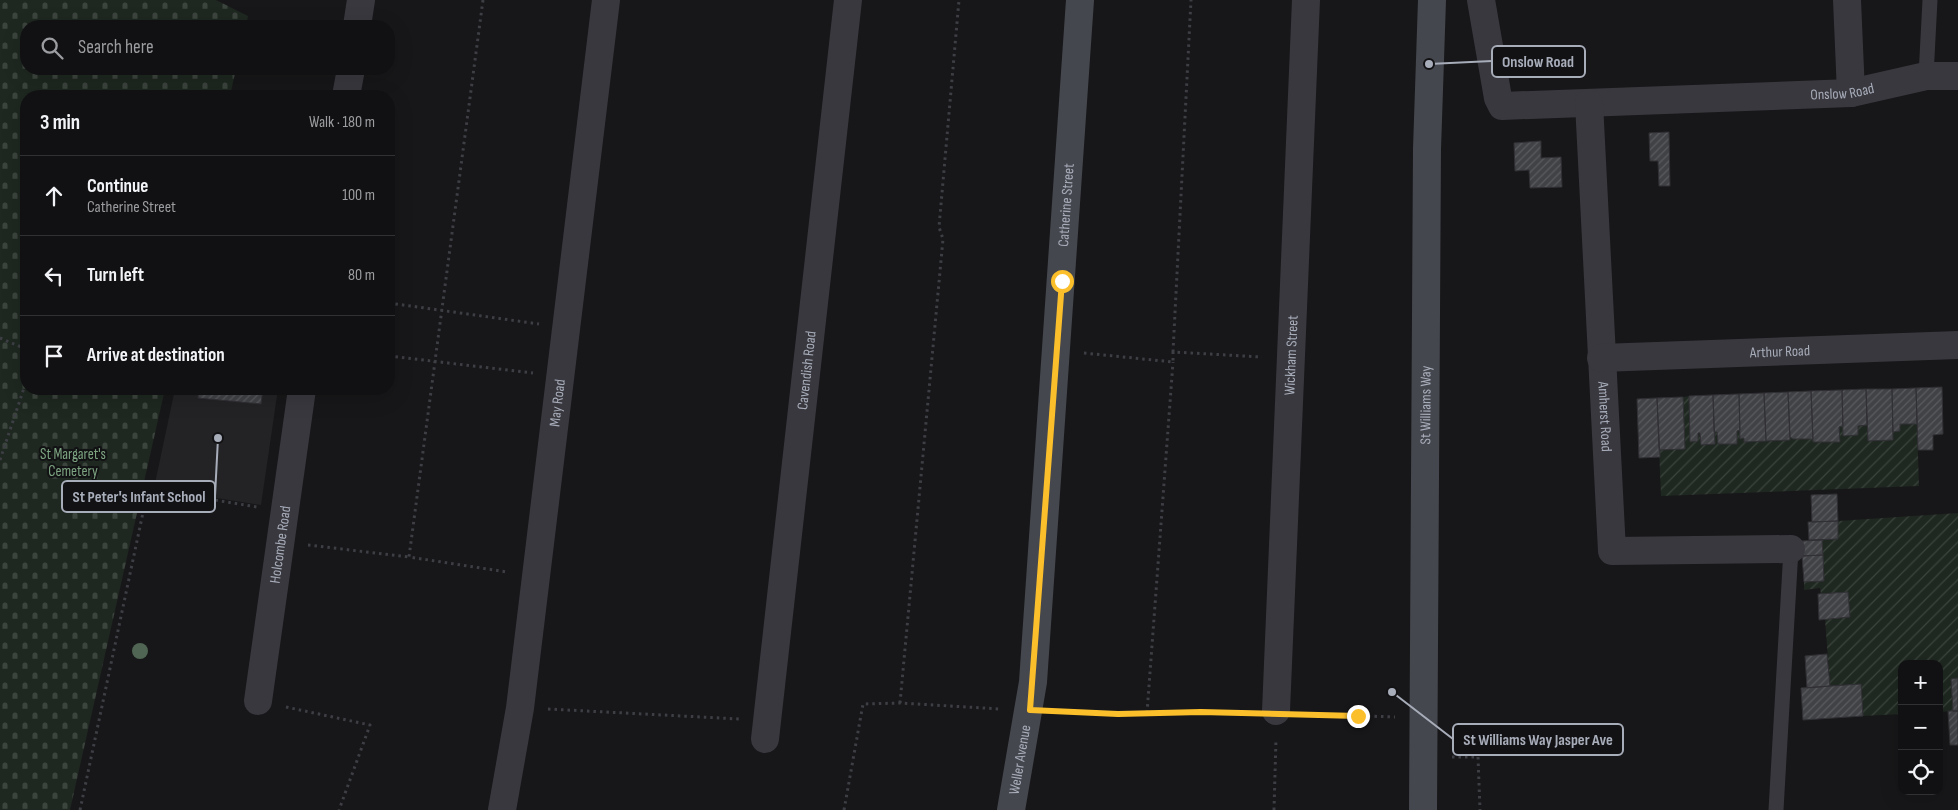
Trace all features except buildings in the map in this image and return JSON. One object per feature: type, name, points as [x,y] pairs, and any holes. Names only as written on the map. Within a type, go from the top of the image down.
[{"type":"street","points":[[358,20],[362,0]]},
{"type":"street","name":"May Road","points":[[503,807],[520,708],[606,0]]},
{"type":"street","name":"Cavendish Road","points":[[766,730],[848,0]]},
{"type":"street","name":"Catherine Street","points":[[1030,710],[1048,476],[1080,0]]},
{"type":"street","name":"Wickham Street","points":[[1275,718],[1306,0]]},
{"type":"street","name":"St Williams Way","points":[[1423,810],[1426,196],[1432,0]]},
{"type":"street","name":"Onslow Road","points":[[1481,0],[1497,93],[1502,106],[1851,93],[1926,76],[1958,76]]},
{"type":"street","points":[[1847,0],[1851,93]]},
{"type":"street","points":[[347,90],[350,75]]},
{"type":"street","name":"Amherst Road","points":[[1589,103],[1612,551],[1791,549]]},
{"type":"street","name":"Arthur Road","points":[[1601,358],[1958,345]]},
{"type":"street","name":"Holcombe Road","points":[[258,701],[301,395]]},
{"type":"street","name":"Weller Avenue","points":[[1012,810],[1030,710]]},
{"type":"lane","points":[[1926,76],[1930,0]]},
{"type":"lane","points":[[1776,810],[1791,549]]},
{"type":"path","points":[[409,558],[440,310],[483,0]]},
{"type":"path","points":[[900,703],[943,240],[939,227],[959,0]]},
{"type":"path","points":[[1147,713],[1173,362],[1191,0]]},
{"type":"path","points":[[395,304],[567,328]]},
{"type":"path","points":[[0,338],[20,346]]},
{"type":"path","points":[[1075,352],[1173,362]]},
{"type":"path","points":[[1173,352],[1270,357]]},
{"type":"path","points":[[395,357],[561,376]]},
{"type":"path","points":[[0,460],[22,395]]},
{"type":"path","points":[[80,810],[148,489],[285,512]]},
{"type":"path","points":[[280,542],[536,576]]},
{"type":"path","points":[[258,701],[370,725],[339,810]]},
{"type":"path","points":[[844,810],[863,704],[900,703],[1030,710],[1275,718],[1400,717]]},
{"type":"path","points":[[520,708],[766,730]]},
{"type":"path","points":[[1274,810],[1275,718]]},
{"type":"path","points":[[1422,757],[1478,757],[1480,810]]},
{"type":"shaded area","points":[[174,395],[277,395],[261,505],[154,488]]},
{"type":"green space","name":"St Margaret's Cemetery","points":[[0,0],[216,0],[248,16],[247,20],[20,20],[20,75],[235,75],[231,90],[20,90],[20,395],[164,395],[70,810],[0,810]]},
{"type":"green space","points":[[1689,396],[1690,441],[1700,433],[1701,445],[1715,444],[1714,432],[1717,432],[1718,444],[1737,444],[1737,431],[1740,430],[1741,439],[1744,438],[1744,442],[1789,440],[1790,437],[1813,439],[1813,442],[1840,442],[1839,427],[1843,426],[1844,436],[1857,435],[1858,426],[1867,425],[1868,441],[1893,440],[1893,432],[1900,431],[1900,424],[1917,424],[1919,486],[1661,496],[1659,450],[1685,449],[1683,397]]},
{"type":"green space","points":[[1958,513],[1958,678],[1951,679],[1953,711],[1943,712],[1943,660],[1898,660],[1898,714],[1863,716],[1861,685],[1830,686],[1825,619],[1850,617],[1848,592],[1821,594],[1820,588],[1804,590],[1804,582],[1824,581],[1822,540],[1838,539],[1838,521]]},
{"type":"place","name":"Onslow Road","points":[[1429,64]]},
{"type":"place","name":"St Peter's Infant School","points":[[218,438]]},
{"type":"place","name":"St Williams Way Jasper Ave","points":[[1392,692]]},
{"type":"route","points":[[1062,281],[1030,710],[1118,714],[1201,712],[1358,716]]}]
